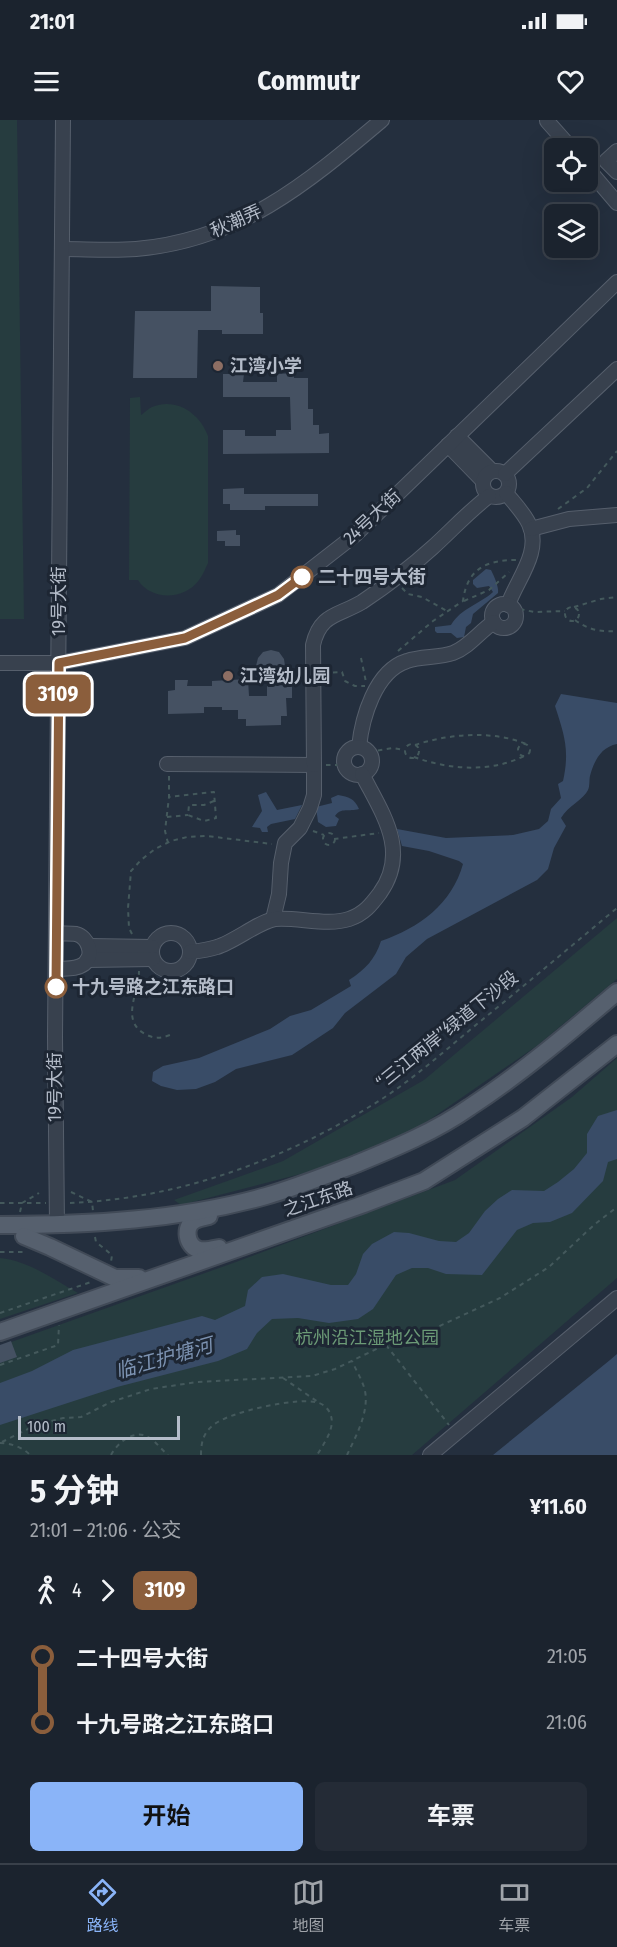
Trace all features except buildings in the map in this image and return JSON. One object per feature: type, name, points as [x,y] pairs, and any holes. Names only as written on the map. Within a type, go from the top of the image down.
[{"type":"main road","name":"之江东路","points":[[0,1225],[57,1225],[193,1212],[266,1196],[397,1148],[469,1108],[551,1048],[617,992]]},
{"type":"main road","name":"之江东路","points":[[0,1332],[424,1180],[523,1118],[617,1044]]},
{"type":"main road","points":[[247,1245],[200,1250],[192,1246],[187,1232],[188,1226],[195,1220],[255,1206],[277,1198],[285,1190]]},
{"type":"main road","points":[[21,1244],[57,1225],[73,1257]]},
{"type":"main road","points":[[0,1236],[21,1244],[73,1257],[115,1278],[157,1277]]},
{"type":"street","name":"19号大街","points":[[57,1225],[55,1203],[56,933],[63,120]]},
{"type":"street","name":"秋潮弄","points":[[62,249],[136,249],[199,237],[260,212],[315,176],[382,120]]},
{"type":"street","points":[[547,121],[562,138]]},
{"type":"street","points":[[617,151],[606,161],[617,172]]},
{"type":"street","points":[[598,181],[617,203]]},
{"type":"street","name":"24号大街","points":[[0,663],[59,663],[185,638],[278,595],[355,535],[617,282]]},
{"type":"street","points":[[489,496],[484,489],[493,475],[617,369]]},
{"type":"street","points":[[273,919],[279,894],[285,843],[300,828],[314,795],[313,645],[316,630],[333,615],[360,603],[395,578],[431,549],[468,512],[489,496],[498,497],[506,493],[509,481],[493,475],[453,441]]},
{"type":"street","points":[[506,493],[529,522],[538,527],[593,516],[617,515]]},
{"type":"street","points":[[511,607],[496,607],[493,614],[494,622],[500,627],[511,626],[516,620],[511,607],[538,527]]},
{"type":"street","points":[[364,750],[347,752],[345,765],[350,772],[362,774],[372,763],[364,750],[360,729],[370,700],[385,676],[404,661],[453,653],[494,622]]},
{"type":"street","points":[[168,764],[314,765]]},
{"type":"street","points":[[190,952],[218,947],[273,919],[311,921],[348,919],[368,909],[383,889],[392,868],[395,851],[390,830],[362,774]]},
{"type":"street","points":[[56,933],[77,934],[85,939],[88,953],[85,964],[75,968],[56,969]]},
{"type":"street","points":[[88,953],[146,953],[161,968],[174,971],[185,964],[190,952],[186,941],[176,934],[164,934],[146,953]]},
{"type":"street","points":[[430,1455],[617,1298]]},
{"type":"path","points":[[538,527],[553,512],[587,488],[617,451]]},
{"type":"path","points":[[394,655],[447,611],[489,590],[515,566],[518,560],[499,560],[477,571],[468,580],[463,601]]},
{"type":"path","points":[[395,578],[408,594],[422,597],[447,611]]},
{"type":"path","points":[[511,607],[534,612],[565,611],[568,608],[601,599],[617,597]]},
{"type":"path","points":[[574,608],[579,612],[575,620]]},
{"type":"path","points":[[565,611],[568,619],[575,620],[584,626],[595,630],[617,631]]},
{"type":"path","points":[[361,658],[370,700]]},
{"type":"path","points":[[313,675],[342,672],[345,681],[355,686],[367,686]]},
{"type":"path","points":[[367,686],[369,680]]},
{"type":"path","points":[[469,736],[507,738],[525,744],[530,749],[526,755],[514,762],[484,767],[439,765],[408,757],[405,750],[408,745],[469,736]]},
{"type":"path","points":[[525,744],[520,745],[518,750],[521,755],[526,755]]},
{"type":"path","points":[[414,758],[419,752],[415,745]]},
{"type":"path","points":[[364,750],[392,748],[405,750]]},
{"type":"path","points":[[168,764],[169,796],[165,831],[168,843]]},
{"type":"path","points":[[314,765],[345,765]]},
{"type":"path","points":[[167,817],[188,815],[204,820],[216,818],[214,792],[169,796]]},
{"type":"path","points":[[188,815],[189,805],[204,805],[214,801]]},
{"type":"path","points":[[334,839],[390,830]]},
{"type":"path","points":[[170,1035],[162,1038],[150,1037],[133,1024],[131,1016],[146,953],[129,928],[131,871],[141,860],[168,843],[187,837],[207,836],[266,842],[284,847]]},
{"type":"path","name":"“三江两岸”绿道下沙段","points":[[0,1203],[92,1202],[136,1197],[205,1180],[259,1163],[312,1139],[370,1107],[414,1077],[617,908]]},
{"type":"path","points":[[71,1192],[92,1202],[93,1211]]},
{"type":"path","points":[[19,1218],[22,1203],[39,1193]]},
{"type":"path","points":[[1,1442],[36,1425],[63,1418],[81,1417],[111,1402],[151,1389],[198,1382],[312,1376],[397,1340],[418,1336],[500,1298],[549,1267],[617,1207]]},
{"type":"path","points":[[94,1231],[96,1242],[112,1255],[111,1263]]},
{"type":"path","points":[[0,1252],[21,1244]]},
{"type":"path","points":[[0,1313],[96,1280]]},
{"type":"path","points":[[0,1365],[58,1345],[59,1316]]},
{"type":"path","points":[[386,1345],[456,1433]]},
{"type":"path","points":[[347,1455],[366,1405],[365,1389],[352,1361]]},
{"type":"path","points":[[282,1378],[326,1407],[332,1417],[330,1430],[317,1455]]},
{"type":"path","points":[[202,1455],[204,1435],[213,1424],[227,1417],[253,1408],[276,1404],[318,1402]]},
{"type":"path","points":[[111,1455],[126,1438],[141,1434],[150,1438],[168,1455]]},
{"type":"path","points":[[1,1442],[26,1450],[30,1455]]},
{"type":"green space","points":[[0,120],[17,120],[24,619],[0,619]]},
{"type":"green space","points":[[140,397],[141,415],[161,404],[179,406],[199,421],[208,436],[208,563],[193,587],[177,594],[159,595],[144,587],[138,580],[129,580],[130,398]]},
{"type":"green space","points":[[617,918],[617,979],[538,1045],[422,1125],[343,1163],[181,1205],[174,1200],[283,1161],[424,1080]]},
{"type":"green space","name":"杭州沿江湿地公园","points":[[617,1058],[617,1278],[412,1455],[0,1455],[0,1346],[236,1262],[455,1180],[572,1097]]},
{"type":"green space","points":[[0,1258],[31,1267],[78,1293],[0,1319]]},
{"type":"water","points":[[486,569],[491,570],[498,593],[473,614],[464,637],[457,638],[451,633],[437,633],[435,627],[451,625],[465,610],[493,592],[489,586],[477,588],[473,584],[473,580]]},
{"type":"water","points":[[561,694],[617,703],[617,744],[602,751],[592,770],[588,790],[561,818],[566,826],[554,848],[548,869],[537,880],[427,939],[406,957],[396,974],[345,1013],[333,1028],[292,1055],[236,1069],[215,1082],[196,1089],[177,1090],[152,1081],[153,1072],[163,1066],[199,1058],[270,1029],[290,1016],[311,1010],[351,986],[349,980],[369,963],[381,941],[421,921],[442,903],[458,878],[463,864],[429,851],[402,846],[397,829],[446,838],[513,835],[539,829],[548,821],[551,809],[561,798],[558,784],[563,781],[565,770],[565,742],[555,706]]},
{"type":"water","points":[[266,792],[277,810],[302,805],[295,819],[271,824],[267,827],[268,832],[262,832],[260,828],[252,827],[262,811],[258,795]]},
{"type":"water","points":[[338,795],[351,799],[359,809],[337,813],[335,816],[339,819],[336,826],[326,827],[318,822],[316,807],[332,803],[331,798]]},
{"type":"water","name":"临江护塘河","points":[[617,1110],[617,1159],[608,1162],[603,1181],[572,1213],[550,1222],[533,1223],[517,1230],[482,1275],[446,1274],[428,1268],[412,1268],[396,1275],[373,1309],[358,1319],[329,1323],[298,1318],[272,1319],[257,1333],[247,1349],[218,1361],[117,1387],[0,1425],[0,1383],[32,1371],[73,1350],[202,1316],[215,1320],[245,1306],[248,1290],[262,1277],[283,1274],[331,1285],[348,1285],[356,1274],[363,1254],[372,1244],[394,1232],[456,1242],[469,1233],[485,1211],[512,1190],[544,1191],[574,1169],[587,1153],[587,1134],[598,1116]]},
{"type":"water","points":[[617,1354],[617,1455],[493,1455],[610,1360]]},
{"type":"bus line","name":"3109","points":[[56,987],[59,663],[185,638],[278,595],[302,577]]},
{"type":"place","name":"江湾小学","points":[[218,366]]},
{"type":"place","name":"二十四号大街","points":[[302,577]]},
{"type":"place","name":"江湾幼儿园","points":[[228,676]]},
{"type":"place","name":"十九号路之江东路口","points":[[56,987]]}]
